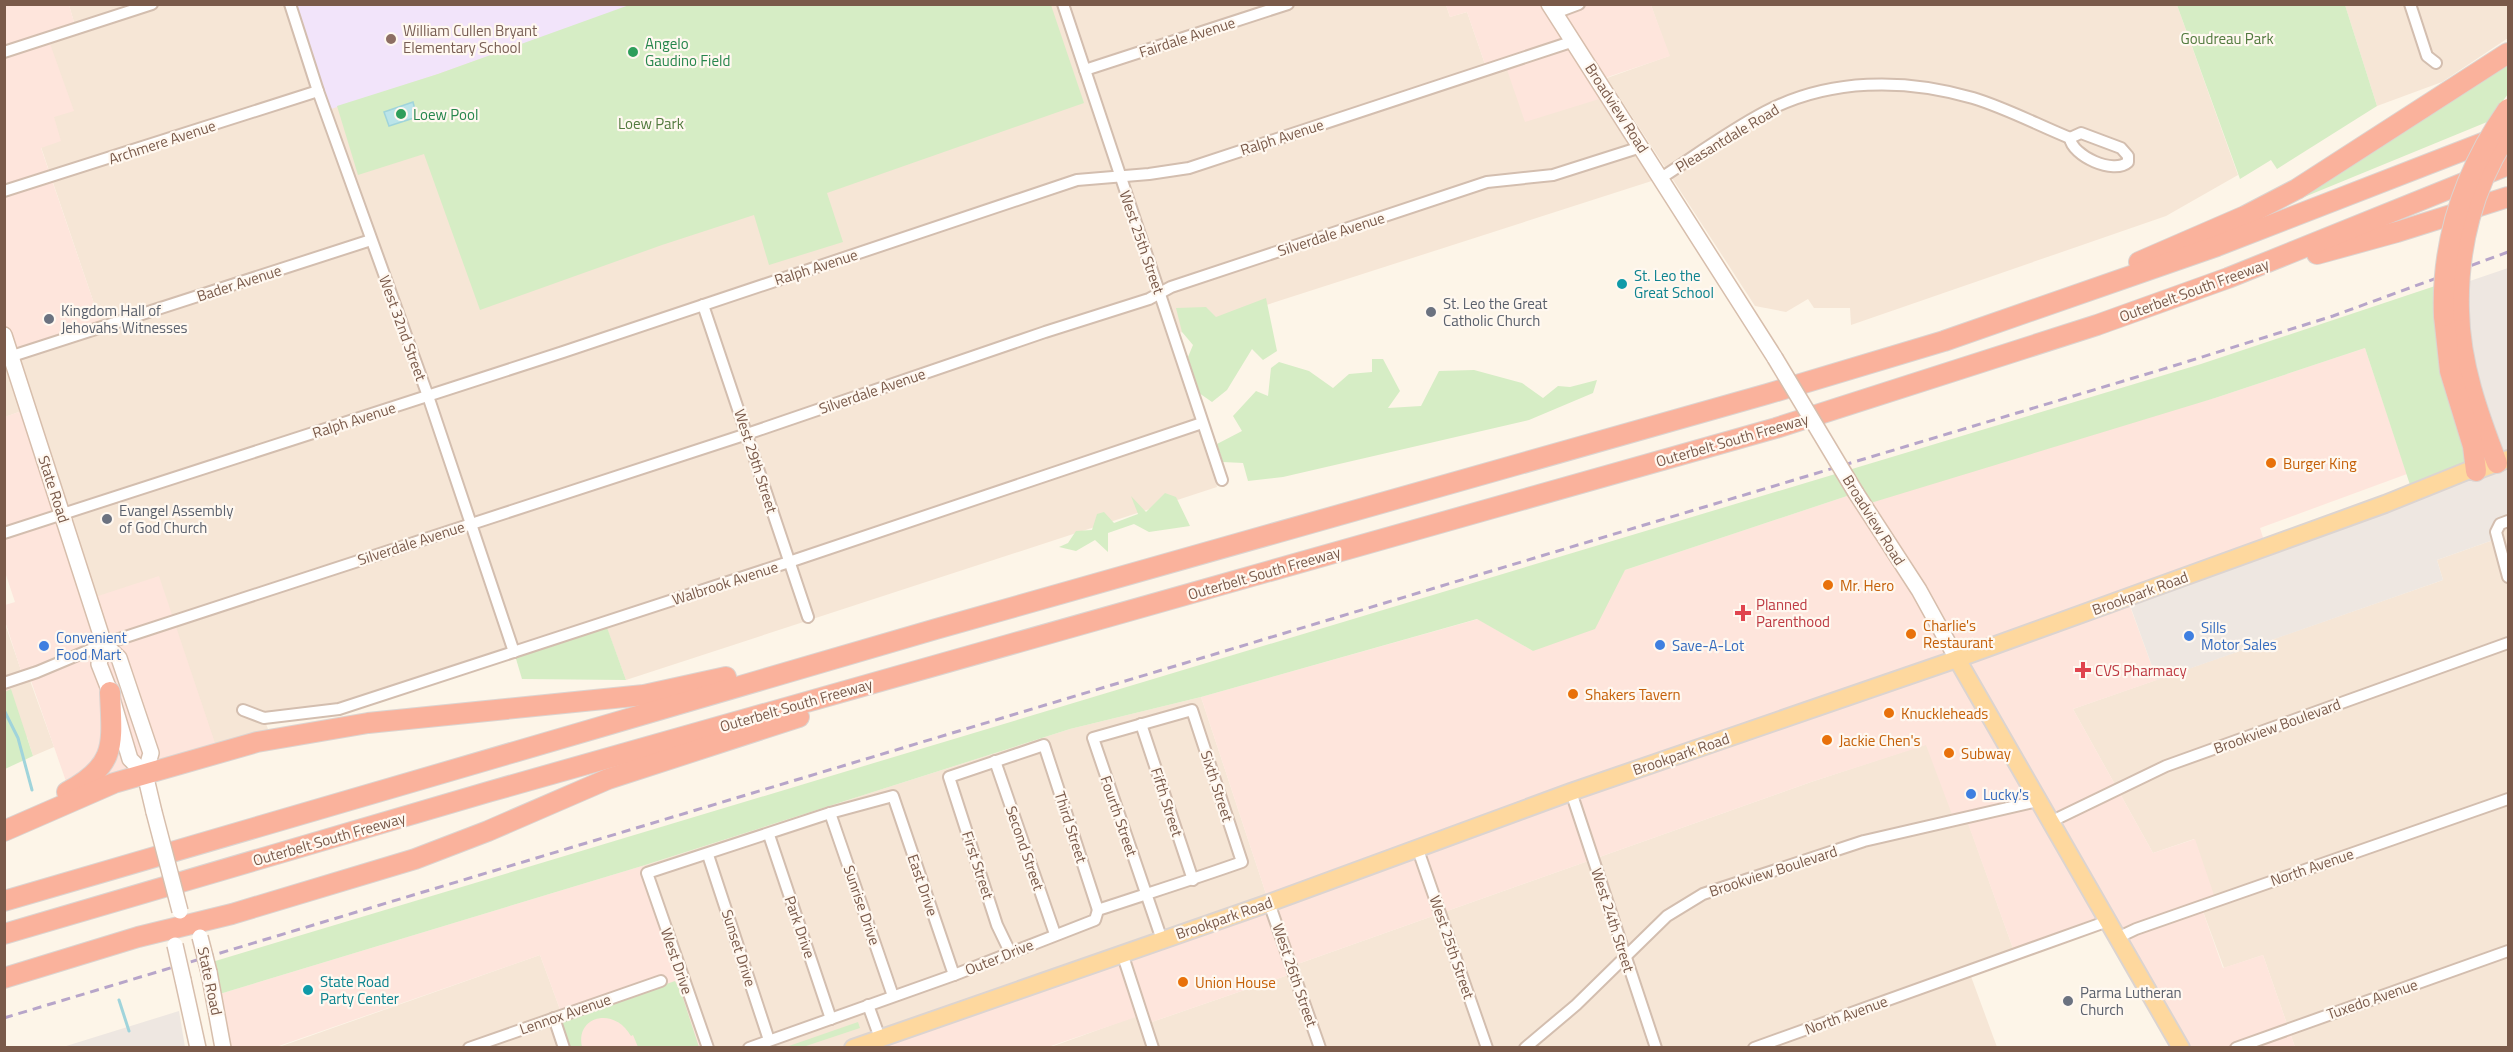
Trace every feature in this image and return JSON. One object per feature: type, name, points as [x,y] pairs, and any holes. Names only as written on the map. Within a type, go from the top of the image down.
[{"type":"highway","points":[[2008,320],[2267,205],[2317,177],[2508,53]]},
{"type":"highway","points":[[2503,461],[2468,376],[2451,314],[2445,272],[2455,217],[2478,156],[2508,109]]},
{"type":"highway","points":[[2476,471],[2473,446],[2450,371],[2451,314],[2470,215],[2487,171],[2508,133]]},
{"type":"highway","name":"Outerbelt South Freeway","points":[[4,901],[936,629],[1790,387],[2008,320],[2217,246],[2508,133]]},
{"type":"highway","name":"Outerbelt South Freeway","points":[[4,934],[938,664],[1787,424],[1975,366],[2228,278],[2508,165]]},
{"type":"highway","points":[[2228,278],[2397,232],[2508,197]]},
{"type":"highway","points":[[4,829],[102,787],[230,749],[288,735],[368,723],[607,699],[676,689],[859,639],[936,629]]},
{"type":"highway","points":[[4,978],[181,918],[232,914],[433,853],[608,779],[851,700],[938,664]]},
{"type":"highway","points":[[4,829],[84,782],[102,765],[112,741],[110,692]]},
{"type":"main road","name":"Broadview Road","points":[[1552,9],[1775,358],[1856,493],[1918,590],[2181,1047]]},
{"type":"main road","name":"State Road","points":[[4,335],[8,358],[104,644],[118,658],[151,753],[145,774],[181,918],[175,945],[198,1047]]},
{"type":"main road","name":"Brookpark Road","points":[[853,1047],[1269,903],[1571,792],[1957,659],[2385,504],[2467,471],[2476,471],[2503,461]]},
{"type":"main road","name":"State Road","points":[[104,644],[99,664],[130,759],[145,774]]},
{"type":"main road","name":"State Road","points":[[181,918],[200,937],[223,1047]]},
{"type":"street","points":[[4,52],[152,4]]},
{"type":"street","name":"West 32nd Street","points":[[290,4],[318,91],[428,396],[514,652]]},
{"type":"street","name":"West 25th Street","points":[[1063,4],[1222,480]]},
{"type":"street","name":"Fairdale Avenue","points":[[1085,70],[1288,4]]},
{"type":"street","points":[[1552,9],[1579,4]]},
{"type":"street","points":[[2410,4],[2427,56],[2436,63]]},
{"type":"street","name":"Ralph Avenue","points":[[4,533],[428,396],[1077,180],[1189,168],[1574,41]]},
{"type":"street","name":"Pleasantdale Road","points":[[1661,178],[1765,112],[1817,93],[1860,85],[1899,85],[1937,90],[1974,99],[2070,138]]},
{"type":"street","name":"Archmere Avenue","points":[[4,191],[318,91]]},
{"type":"street","name":"Pleasantdale Road","points":[[2086,133],[2121,148],[2126,152],[2128,162],[2124,166],[2111,167],[2079,153],[2071,144],[2070,138],[2075,134],[2086,133]]},
{"type":"street","name":"Silverdale Avenue","points":[[4,683],[104,644],[747,434],[1487,182],[1553,175],[1641,147]]},
{"type":"street","name":"Bader Avenue","points":[[8,358],[371,240]]},
{"type":"street","name":"West 29th Street","points":[[703,305],[808,617]]},
{"type":"street","name":"Walbrook Avenue","points":[[243,710],[264,718],[339,709],[789,562],[1202,423]]},
{"type":"street","points":[[2508,521],[2500,524],[2496,532],[2508,577]]},
{"type":"street","name":"Brookview Boulevard","points":[[2050,822],[2166,766],[2508,643]]},
{"type":"street","name":"Sixth Street","points":[[1141,724],[1192,710],[1242,862]]},
{"type":"street","name":"Fourth Street","points":[[1141,724],[1093,738],[1162,940]]},
{"type":"street","name":"Fifth Street","points":[[1141,724],[1193,880]]},
{"type":"street","name":"Third Street","points":[[995,761],[1044,745],[1098,910]]},
{"type":"street","name":"First Street","points":[[995,761],[949,777],[997,925],[1010,952]]},
{"type":"street","name":"Second Street","points":[[995,761],[1054,934]]},
{"type":"street","name":"West 24th Street","points":[[1571,792],[1656,1047]]},
{"type":"street","name":"East Drive","points":[[830,813],[893,796],[954,975]]},
{"type":"street","name":"North Avenue","points":[[2117,938],[2136,929],[2508,799]]},
{"type":"street","name":"Brookview Boulevard","points":[[1525,1047],[1576,1005],[1667,916],[1703,894],[1864,841],[2038,801]]},
{"type":"street","points":[[708,855],[830,813]]},
{"type":"street","name":"Sunrise Drive","points":[[830,813],[893,996]]},
{"type":"street","name":"Park Drive","points":[[769,835],[831,1019]]},
{"type":"street","name":"West 25th Street","points":[[1417,847],[1487,1047]]},
{"type":"street","name":"West Drive","points":[[708,855],[647,873],[708,1047]]},
{"type":"street","name":"Sunset Drive","points":[[708,855],[769,1040]]},
{"type":"street","name":"Outer Drive","points":[[749,1047],[954,975],[1054,934],[1095,920],[1098,910],[1242,862]]},
{"type":"street","name":"West 26th Street","points":[[1269,903],[1320,1047]]},
{"type":"street","name":"North Avenue","points":[[1754,1047],[2108,921]]},
{"type":"street","name":"Tuxedo Avenue","points":[[2236,1047],[2508,951]]},
{"type":"street","points":[[1122,952],[1153,1047]]},
{"type":"street","name":"Lennox Avenue","points":[[469,1047],[661,981]]},
{"type":"street","points":[[868,1005],[880,1038]]},
{"type":"street","points":[[554,1018],[564,1047]]},
{"type":"shaded area","points":[[5,5],[69,5],[76,29],[48,38],[74,111],[54,117],[61,141],[41,148],[102,327],[5,359]]},
{"type":"shaded area","points":[[69,5],[1446,5],[1450,17],[1467,12],[1487,70],[1505,64],[1609,96],[1661,178],[1173,335],[1202,423],[1217,487],[626,680],[605,623],[339,709],[264,719],[272,739],[218,752],[89,600],[27,409],[5,417],[4,359],[102,327],[41,147],[53,117],[48,38],[76,29]]},
{"type":"shaded area","points":[[290,5],[632,5],[438,74],[325,111]]},
{"type":"shaded area","points":[[1446,5],[1651,5],[1670,56],[1599,80],[1609,96],[1525,122],[1505,64],[1487,70],[1467,12],[1450,17]]},
{"type":"shaded area","points":[[1651,5],[2177,5],[2238,175],[2166,216],[1851,325],[1850,308],[1814,308],[1808,299],[1786,312],[1755,306],[1607,78],[1669,56]]},
{"type":"shaded area","points":[[2345,5],[2508,5],[2508,38],[2442,82],[2377,106]]},
{"type":"shaded area","points":[[2508,268],[2508,521],[2496,539],[2437,560],[2443,580],[2157,680],[2127,597],[2501,462],[2468,341],[2467,282]]},
{"type":"shaded area","points":[[2365,348],[2407,474],[2260,528],[2266,547],[2127,598],[2157,680],[2073,709],[2153,853],[2195,839],[2216,901],[2201,906],[2223,968],[2263,955],[2295,1047],[2181,1047],[2108,921],[2015,954],[1966,818],[1954,820],[1926,745],[1811,782],[1292,966],[1294,973],[1146,1024],[1142,1015],[1048,1047],[853,1048],[1269,903],[1201,697],[1478,619],[1533,651],[1625,570],[1856,493],[2215,398]]},
{"type":"shaded area","points":[[28,409],[89,599],[159,576],[218,752],[69,790],[29,675],[23,677],[5,621],[5,605],[15,602],[5,572],[4,417]]},
{"type":"shaded area","points":[[2508,521],[2508,1047],[2295,1047],[2263,955],[2224,968],[2201,906],[2194,839],[2153,853],[2073,709],[2443,580],[2437,560],[2496,539]]},
{"type":"shaded area","points":[[4,621],[23,676],[28,675],[54,747],[33,756],[27,737],[5,744]]},
{"type":"shaded area","points":[[1201,697],[1269,903],[853,1047],[704,1047],[642,866],[1070,729]]},
{"type":"shaded area","points":[[1927,744],[1966,817],[2015,954],[1969,971],[1997,1047],[1048,1048],[1142,1014],[1146,1024],[1294,973],[1292,966],[1811,782]]},
{"type":"shaded area","points":[[642,866],[704,1047],[564,1047],[562,1015],[540,955],[276,1047],[223,1047],[213,996]]},
{"type":"shaded area","points":[[540,955],[562,1015],[564,1048],[276,1048]]},
{"type":"shaded area","points":[[179,1011],[185,1047],[63,1047]]},
{"type":"green space","name":"Loew Park","points":[[632,4],[1051,5],[1084,103],[827,193],[843,242],[769,265],[754,215],[480,310],[424,154],[358,175],[337,106],[438,74]]},
{"type":"green space","name":"Goudreau Park","points":[[2177,5],[2345,5],[2377,106],[2277,169],[2271,160],[2240,179]]},
{"type":"green space","points":[[2508,59],[2508,94],[2487,122],[2297,200],[2295,194]]},
{"type":"green space","points":[[2444,283],[2476,471],[2413,494],[2365,348],[2215,398],[1864,505],[1856,493],[1625,570],[1595,629],[1533,651],[1477,619],[1201,697],[1070,729],[642,866],[213,996],[202,965],[2201,364]]},
{"type":"green space","points":[[1266,298],[1277,351],[1263,360],[1252,349],[1227,390],[1212,402],[1199,393],[1188,357],[1193,345],[1182,332],[1176,308],[1206,307],[1216,317]]},
{"type":"green space","points":[[1372,359],[1383,359],[1400,391],[1388,408],[1421,406],[1439,371],[1474,370],[1522,383],[1543,398],[1558,386],[1570,387],[1597,380],[1593,393],[1529,420],[1283,477],[1248,481],[1243,463],[1223,462],[1217,444],[1242,431],[1233,416],[1256,391],[1268,396],[1271,368],[1279,362],[1309,371],[1333,388],[1349,374],[1372,372]]},
{"type":"green space","points":[[1165,493],[1176,497],[1190,526],[1149,532],[1134,524],[1108,533],[1108,552],[1095,540],[1076,551],[1059,547],[1068,543],[1076,531],[1092,530],[1097,514],[1104,512],[1114,523],[1138,514],[1131,496],[1146,512]]},
{"type":"green space","points":[[605,622],[626,680],[522,679],[514,652]]},
{"type":"green space","points":[[11,689],[33,756],[5,769],[5,692]]},
{"type":"green space","points":[[675,981],[699,1047],[638,1047],[633,1035],[631,1036],[615,1021],[606,1018],[590,1022],[584,1028],[581,1036],[582,1047],[566,1047],[557,1022]]},
{"type":"green space","points":[[858,1022],[860,1028],[803,1047],[786,1047]]},
{"type":"water","name":"Loew Pool","points":[[413,102],[417,117],[389,126],[384,112]]},
{"type":"waterway","points":[[4,710],[18,738],[32,790]]},
{"type":"waterway","points":[[119,1000],[129,1031]]},
{"type":"railway","points":[[4,1018],[2170,367],[2333,316],[2508,252]]},
{"type":"place","name":"William Cullen Bryant Elementary School","points":[[391,39]]},
{"type":"place","name":"Angelo Gaudino Field","points":[[633,52]]},
{"type":"place","name":"Loew Pool","points":[[401,114]]},
{"type":"place","name":"St. Leo the Great School","points":[[1622,284]]},
{"type":"place","name":"St. Leo the Great Catholic Church","points":[[1431,312]]},
{"type":"place","name":"Kingdom Hall of Jehovahs Witnesses","points":[[49,319]]},
{"type":"place","name":"Burger King","points":[[2271,463]]},
{"type":"place","name":"Evangel Assembly of God Church","points":[[107,519]]},
{"type":"place","name":"Mr. Hero","points":[[1828,585]]},
{"type":"place","name":"Planned Parenthood","points":[[1743,613]]},
{"type":"place","name":"Charlie's Restaurant","points":[[1911,634]]},
{"type":"place","name":"Sills Motor Sales","points":[[2189,636]]},
{"type":"place","name":"Save-A-Lot","points":[[1660,645]]},
{"type":"place","name":"Convenient Food Mart","points":[[44,646]]},
{"type":"place","name":"CVS Pharmacy","points":[[2083,670]]},
{"type":"place","name":"Shakers Tavern","points":[[1573,694]]},
{"type":"place","name":"Knuckleheads","points":[[1889,713]]},
{"type":"place","name":"Jackie Chen's","points":[[1827,740]]},
{"type":"place","name":"Subway","points":[[1949,753]]},
{"type":"place","name":"Lucky's","points":[[1971,794]]},
{"type":"place","name":"Union House","points":[[1183,982]]},
{"type":"place","name":"State Road Party Center","points":[[308,990]]},
{"type":"place","name":"Parma Lutheran Church","points":[[2068,1001]]}]
